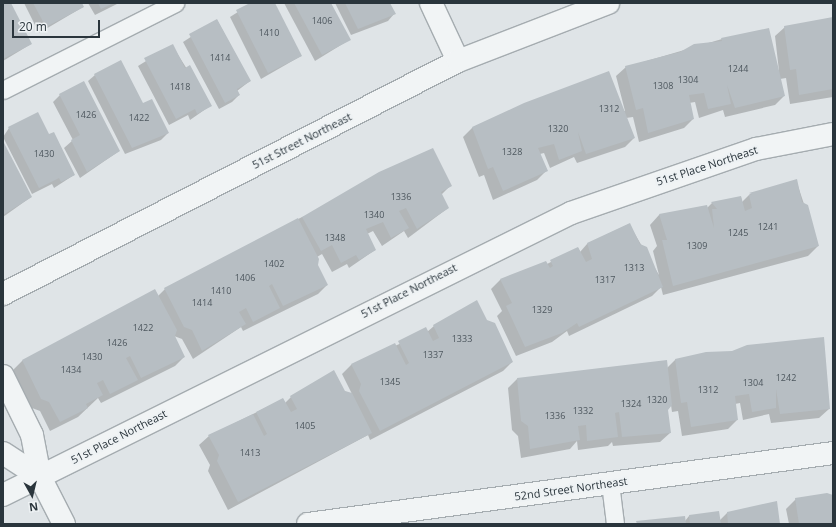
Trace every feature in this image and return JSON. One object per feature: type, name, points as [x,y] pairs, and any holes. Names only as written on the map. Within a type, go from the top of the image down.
[{"type":"street","points":[[431,3],[458,61]]},
{"type":"street","name":"51st Street Northeast","points":[[3,294],[458,61],[608,3]]},
{"type":"street","name":"51st Place Northeast","points":[[3,495],[570,213],[756,149],[833,134]]},
{"type":"street","points":[[3,376],[32,434],[40,477],[64,524]]},
{"type":"street","points":[[3,453],[40,477]]},
{"type":"street","name":"52nd Street Northeast","points":[[308,524],[833,454]]},
{"type":"lane","points":[[3,90],[175,3]]},
{"type":"lane","points":[[610,483],[615,524]]},
{"type":"building","points":[[3,3],[11,3],[32,44],[3,59]]},
{"type":"building","points":[[33,3],[82,3],[84,7],[46,27]]},
{"type":"building","points":[[98,3],[114,3],[101,9]]},
{"type":"building","points":[[250,3],[275,3],[302,56],[268,73],[236,10]]},
{"type":"building","points":[[294,3],[331,3],[351,40],[322,55]]},
{"type":"building","points":[[345,3],[390,3],[396,14],[358,29]]},
{"type":"building","points":[[833,17],[833,89],[799,95],[796,69],[790,70],[784,26]]},
{"type":"building","points":[[217,19],[251,81],[237,89],[240,95],[225,103],[189,34]]},
{"type":"building","points":[[769,28],[785,96],[735,108],[727,85],[731,104],[708,109],[704,93],[689,95],[694,119],[648,133],[643,108],[636,110],[625,66],[680,52],[694,44],[722,41],[721,38]]},
{"type":"building","points":[[173,44],[185,68],[190,65],[212,106],[197,114],[195,109],[176,119],[144,58]]},
{"type":"building","points":[[121,60],[143,103],[152,99],[169,133],[132,148],[94,74]]},
{"type":"building","points":[[609,71],[635,138],[586,154],[578,132],[582,151],[559,160],[554,144],[538,148],[548,171],[503,191],[493,167],[488,169],[472,127],[524,103]]},
{"type":"building","points":[[84,81],[120,151],[87,172],[71,140],[80,135],[59,94]]},
{"type":"building","points":[[38,112],[49,134],[54,132],[75,175],[61,182],[59,178],[39,188],[8,127]]},
{"type":"building","points":[[3,141],[32,197],[3,215]]},
{"type":"building","points":[[433,148],[452,186],[441,192],[449,208],[417,229],[406,208],[399,211],[409,228],[391,238],[383,222],[366,229],[376,250],[359,260],[356,255],[341,263],[332,245],[321,251],[302,217],[379,172]]},
{"type":"building","points":[[797,179],[802,202],[808,205],[819,246],[673,286],[662,240],[667,240],[659,214],[707,205],[714,228],[712,209],[717,209],[711,202],[741,196],[745,211],[752,208],[749,195],[752,194],[749,193]]},
{"type":"building","points":[[298,218],[319,259],[318,265],[328,285],[283,306],[272,284],[269,286],[280,308],[253,322],[246,308],[239,312],[246,324],[202,351],[192,330],[184,327],[164,288]]},
{"type":"building","points":[[630,223],[640,244],[647,247],[663,287],[579,327],[577,323],[562,333],[525,347],[506,306],[512,303],[500,279],[546,261],[550,268],[553,266],[550,260],[578,247],[586,262],[592,259],[587,243]]},
{"type":"building","points":[[155,289],[177,330],[175,336],[185,357],[141,378],[130,356],[126,358],[138,380],[110,394],[103,380],[97,383],[103,395],[86,404],[88,408],[60,422],[49,402],[41,399],[22,360]]},
{"type":"building","points":[[477,300],[487,320],[495,323],[513,362],[380,431],[359,391],[361,384],[351,364],[395,343],[406,365],[409,363],[398,341],[426,327],[433,341],[439,338],[433,325]]},
{"type":"building","points":[[824,337],[830,409],[780,414],[776,389],[776,408],[752,412],[749,394],[735,396],[738,420],[691,427],[687,402],[681,403],[675,359],[706,352],[732,351],[747,345]]},
{"type":"building","points":[[667,360],[672,405],[668,410],[671,433],[622,437],[619,412],[615,413],[618,437],[587,441],[586,425],[578,426],[580,440],[530,449],[528,426],[521,421],[517,378]]},
{"type":"building","points":[[334,370],[345,391],[352,393],[372,433],[238,502],[217,461],[219,455],[208,435],[253,414],[264,436],[267,434],[256,412],[283,398],[291,412],[297,409],[290,396]]},
{"type":"building","points":[[827,493],[833,495],[833,524],[799,524],[795,498]]},
{"type":"building","points":[[777,501],[780,524],[728,524],[727,512]]},
{"type":"building","points":[[719,511],[721,524],[690,524],[689,515]]},
{"type":"building","points":[[685,516],[686,524],[637,524],[636,521]]}]
